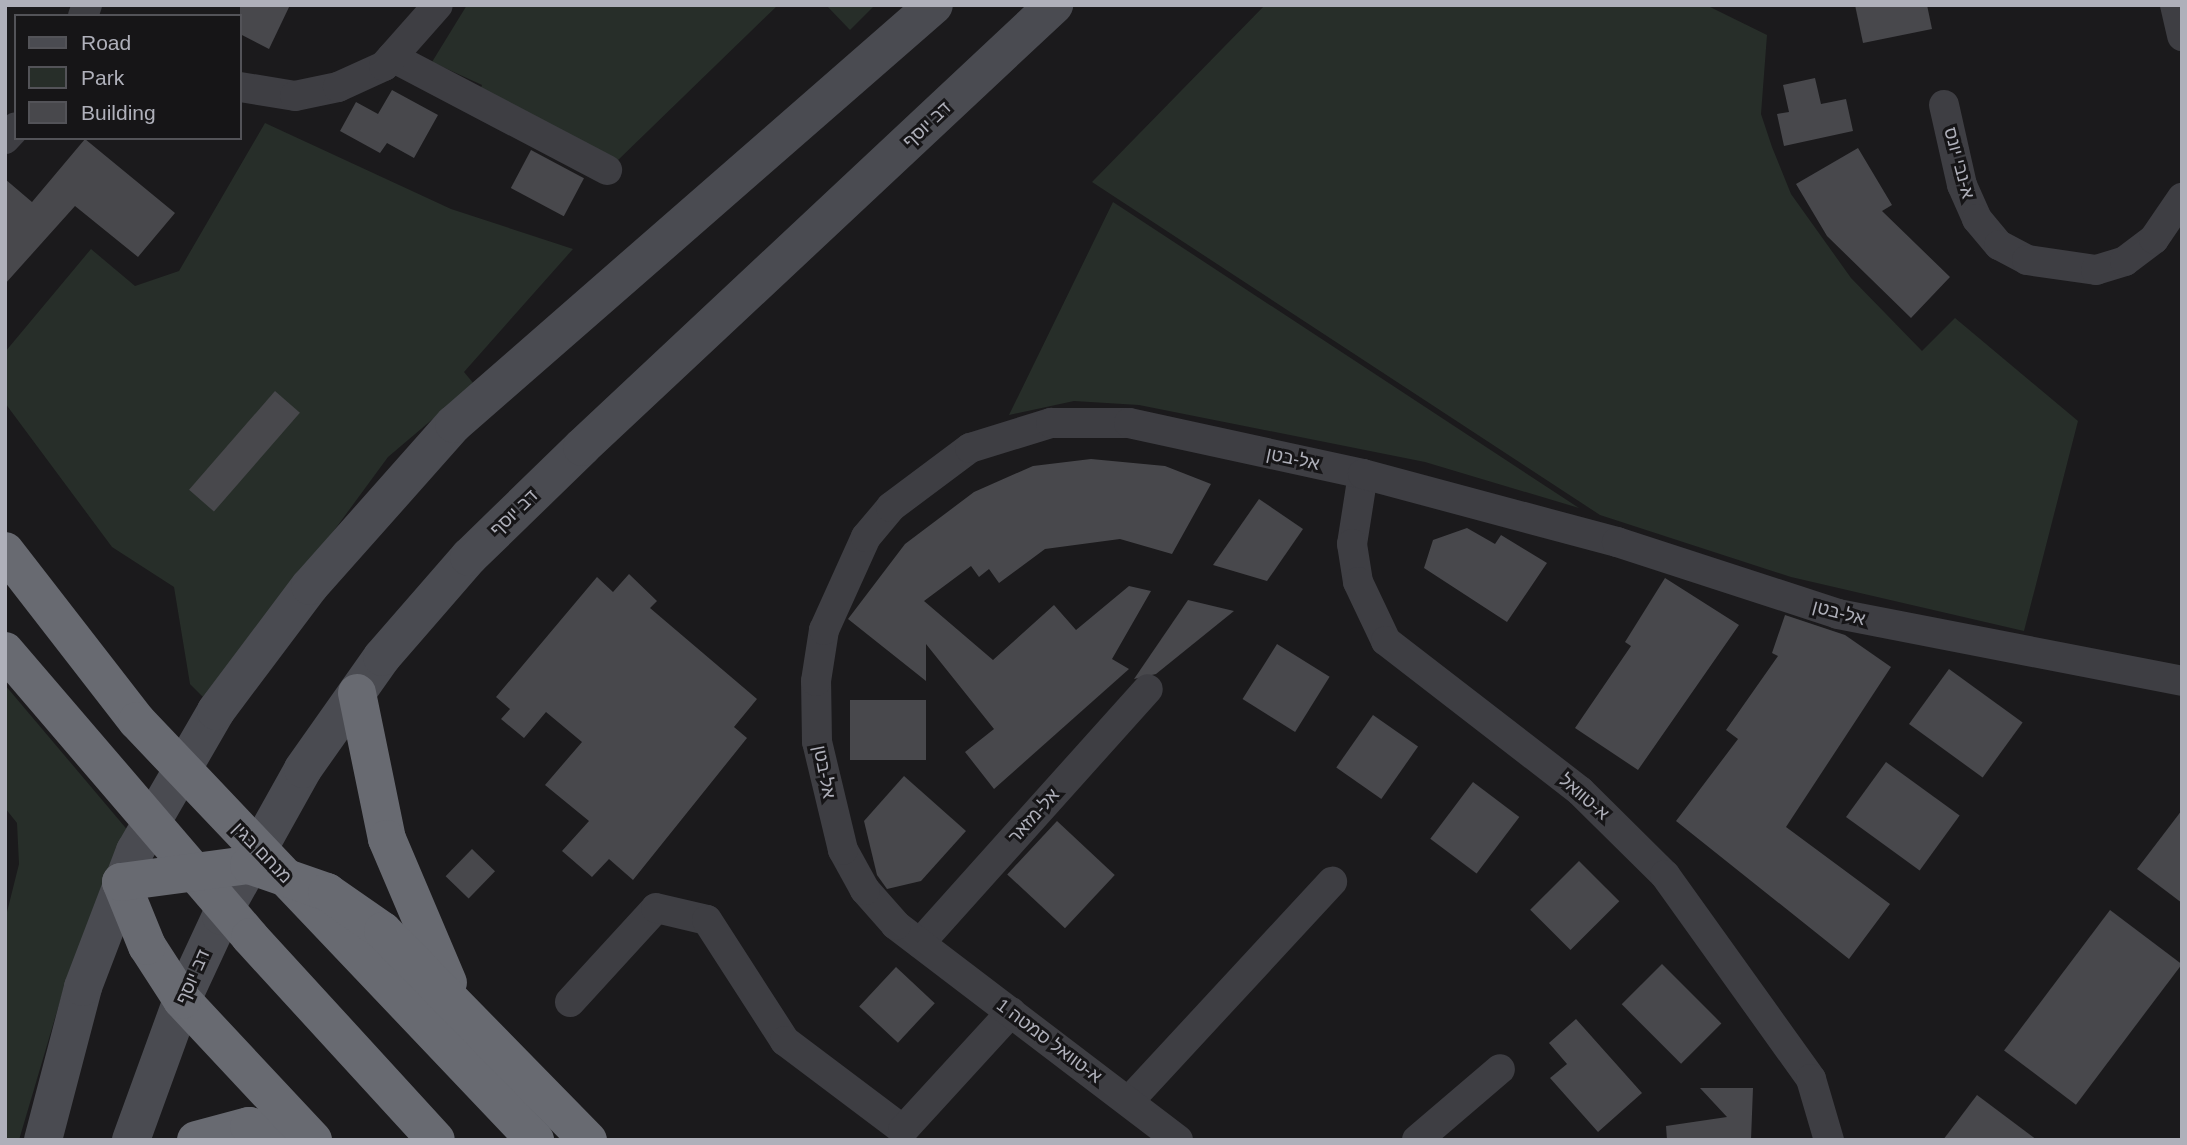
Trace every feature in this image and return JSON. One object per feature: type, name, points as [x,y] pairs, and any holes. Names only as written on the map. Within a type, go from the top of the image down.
[{"type":"highway","name":"מנחם בגין","points":[[5,551],[137,721],[535,1140]]},
{"type":"highway","points":[[5,650],[250,937],[436,1140]]},
{"type":"highway","points":[[356,693],[387,839],[458,1003]]},
{"type":"highway","points":[[311,1140],[232,1053],[178,1012],[121,882],[249,865],[327,892],[383,931],[458,1003],[588,1140]]},
{"type":"highway","points":[[195,1140],[249,1126],[311,1140]]},
{"type":"main road","points":[[43,1140],[96,948],[121,882],[216,711],[360,526],[454,424],[934,5]]},
{"type":"main road","name":"דב יוסף","points":[[131,1140],[178,1012],[249,865],[303,769],[356,693],[469,557],[1054,5]]},
{"type":"street","points":[[242,87],[295,96],[338,87],[392,57],[438,5]]},
{"type":"street","points":[[2175,5],[2182,36]]},
{"type":"street","points":[[392,57],[607,170]]},
{"type":"street","name":"א-נבי יונס","points":[[1944,105],[1962,185],[1977,219],[1999,245],[2026,260],[2096,270],[2125,261],[2154,239],[2182,198]]},
{"type":"street","name":"אל-בטן","points":[[920,943],[877,905],[844,850],[817,742],[816,681],[824,630],[866,537],[891,507],[970,448],[1051,424],[1129,423],[1363,474],[1617,542],[1838,614],[2182,681]]},
{"type":"street","name":"א-טוואל","points":[[1363,474],[1352,544],[1358,582],[1386,641],[1580,790],[1665,875],[1811,1079],[1829,1140]]},
{"type":"street","name":"אל-מזאר","points":[[920,943],[1148,689]]},
{"type":"street","points":[[1129,1101],[1332,882]]},
{"type":"street","points":[[570,1002],[656,908],[707,920],[785,1041],[903,1130],[1011,1012]]},
{"type":"street","name":"א-טוואל סמטה 1","points":[[920,943],[1178,1140]]},
{"type":"street","points":[[1417,1140],[1500,1069]]},
{"type":"green space","points":[[467,5],[778,5],[615,163],[477,98],[482,85],[432,62]]},
{"type":"green space","points":[[826,5],[875,5],[850,30]]},
{"type":"green space","points":[[1265,5],[1706,5],[1767,35],[1761,114],[1772,147],[1791,194],[1851,278],[1922,351],[1955,318],[2078,421],[2024,631],[1791,577],[1600,515],[1092,182]]},
{"type":"green space","points":[[265,123],[451,209],[573,249],[464,372],[474,384],[388,457],[208,702],[190,684],[174,587],[112,547],[5,403],[5,352],[91,249],[135,286],[179,271]]},
{"type":"green space","points":[[1113,202],[1579,508],[1425,462],[1139,405],[1074,401],[1009,415]]},
{"type":"green space","points":[[5,685],[130,833],[63,991],[19,1140],[5,1140],[5,920],[19,864],[17,823],[5,808]]},
{"type":"building","points":[[240,5],[290,5],[269,49],[242,35]]},
{"type":"building","points":[[1855,5],[1927,5],[1932,29],[1863,43]]},
{"type":"building","points":[[1815,78],[1821,104],[1846,99],[1853,131],[1784,146],[1777,114],[1789,112],[1783,85]]},
{"type":"building","points":[[392,90],[438,115],[414,158],[387,143],[380,153],[340,131],[356,102],[378,114]]},
{"type":"building","points":[[86,140],[175,213],[138,257],[75,206],[5,284],[5,179],[32,202]]},
{"type":"building","points":[[1858,148],[1892,205],[1882,211],[1950,277],[1911,318],[1827,236],[1796,184]]},
{"type":"building","points":[[531,150],[584,178],[564,216],[511,188]]},
{"type":"building","points":[[275,391],[300,413],[214,512],[189,490]]},
{"type":"building","points":[[1091,459],[1165,466],[1211,484],[1172,554],[1120,539],[1045,549],[999,583],[989,569],[979,577],[971,566],[924,601],[993,660],[1054,605],[1076,630],[1129,586],[1151,591],[1112,659],[1129,669],[994,789],[965,752],[994,729],[926,644],[926,681],[848,619],[905,544],[974,492],[1033,466]]},
{"type":"building","points":[[1259,499],[1303,529],[1267,581],[1213,565]]},
{"type":"building","points":[[1467,528],[1495,544],[1501,535],[1547,563],[1507,622],[1424,568],[1433,540]]},
{"type":"building","points":[[629,574],[657,601],[650,608],[757,699],[734,727],[747,738],[633,880],[609,859],[592,877],[562,851],[589,821],[545,785],[582,742],[546,712],[524,738],[501,719],[510,709],[496,697],[597,577],[613,592]]},
{"type":"building","points":[[1665,578],[1739,625],[1638,770],[1575,728],[1631,646],[1625,642]]},
{"type":"building","points":[[1188,600],[1234,611],[1156,674],[1134,679]]},
{"type":"building","points":[[1785,615],[1845,635],[1891,667],[1786,827],[1890,904],[1849,959],[1676,821],[1738,739],[1726,730],[1778,656],[1772,653]]},
{"type":"building","points":[[1277,644],[1330,677],[1295,732],[1243,699]]},
{"type":"building","points":[[1949,669],[2023,722],[1983,778],[1909,724]]},
{"type":"building","points":[[850,700],[926,700],[926,760],[850,760]]},
{"type":"building","points":[[1373,715],[1418,747],[1381,799],[1336,767]]},
{"type":"building","points":[[1886,762],[1960,815],[1920,871],[1846,817]]},
{"type":"building","points":[[904,776],[966,831],[921,881],[887,889],[877,875],[864,821]]},
{"type":"building","points":[[1473,782],[1519,817],[1477,874],[1430,839]]},
{"type":"building","points":[[2182,810],[2182,903],[2137,869]]},
{"type":"building","points":[[1057,821],[1115,875],[1065,928],[1007,874]]},
{"type":"building","points":[[472,849],[495,871],[469,899],[446,876]]},
{"type":"building","points":[[1579,861],[1619,901],[1571,950],[1530,910]]},
{"type":"building","points":[[2110,910],[2182,964],[2076,1105],[2004,1051]]},
{"type":"building","points":[[1662,964],[1721,1023],[1681,1064],[1622,1004]]},
{"type":"building","points":[[896,967],[935,1003],[898,1043],[859,1006]]},
{"type":"building","points":[[1576,1019],[1642,1093],[1598,1132],[1550,1078],[1567,1064],[1549,1043]]},
{"type":"building","points":[[1700,1088],[1753,1088],[1751,1140],[1667,1140],[1666,1126],[1727,1117]]},
{"type":"building","points":[[1977,1095],[2037,1140],[1943,1140]]}]
